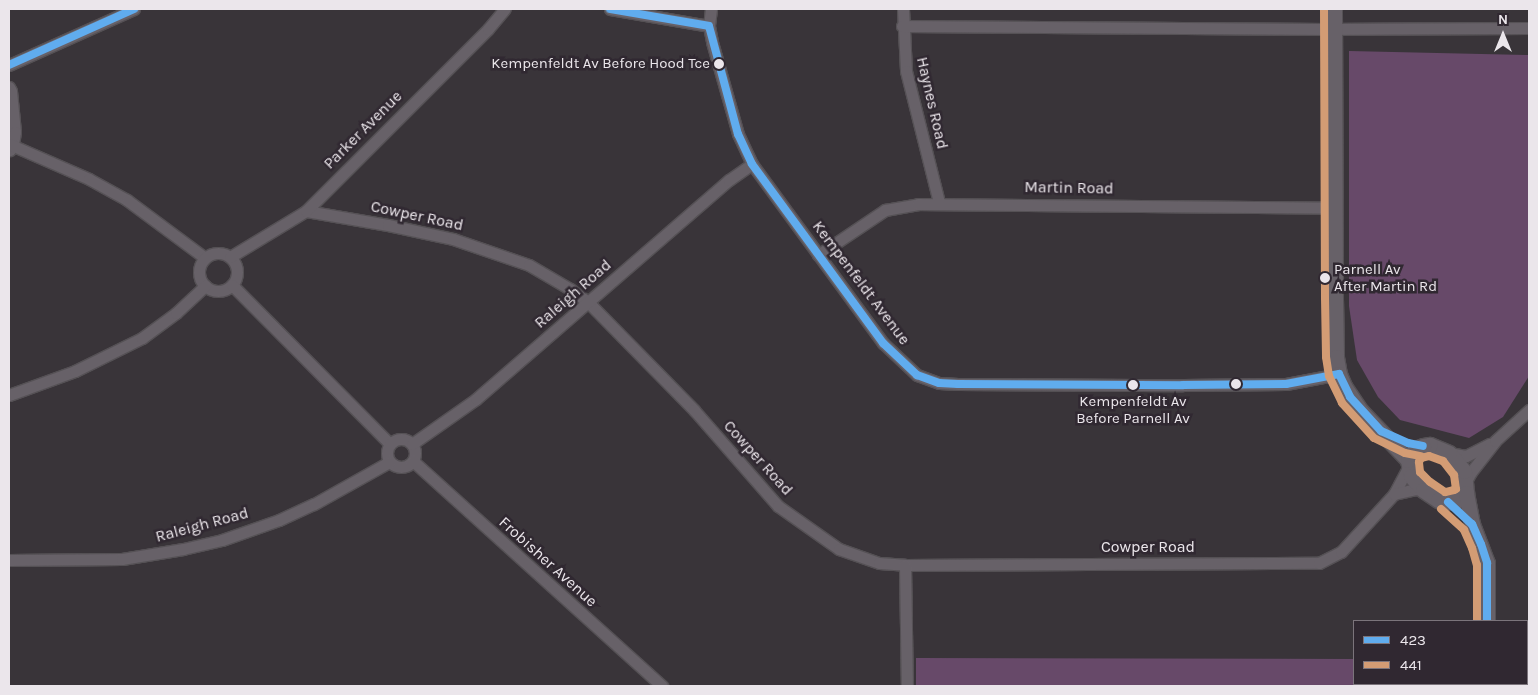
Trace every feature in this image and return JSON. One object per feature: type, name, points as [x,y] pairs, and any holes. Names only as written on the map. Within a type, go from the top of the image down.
[{"type":"street","points":[[9,65],[134,9]]},
{"type":"street","name":"Parker Avenue","points":[[230,257],[306,211],[488,29],[505,9]]},
{"type":"street","points":[[610,9],[709,26]]},
{"type":"street","name":"Kempenfeldt Avenue","points":[[711,9],[709,26],[738,134],[752,164],[883,343],[917,375],[939,383],[1261,385],[1303,382],[1340,374]]},
{"type":"street","name":"Haynes Road","points":[[902,9],[906,70],[939,202]]},
{"type":"street","points":[[1334,9],[1336,348],[1340,374],[1350,397],[1408,464],[1414,482],[1438,500],[1448,502],[1458,500],[1466,487],[1470,472],[1495,441],[1529,410]]},
{"type":"street","points":[[902,26],[1334,29],[1529,28]]},
{"type":"street","points":[[9,87],[14,110],[10,147],[89,179],[127,200],[205,258]]},
{"type":"street","name":"Raleigh Road","points":[[412,444],[476,399],[729,180],[752,164]]},
{"type":"street","name":"Martin Road","points":[[818,255],[886,210],[939,202],[1335,208]]},
{"type":"street","name":"Cowper Road","points":[[306,211],[388,225],[453,239],[530,265],[588,302],[694,410],[778,506],[839,549],[879,562],[905,564],[1319,563],[1341,552],[1394,494],[1408,464]]},
{"type":"street","points":[[217,252],[230,257],[237,268],[237,274],[232,285],[220,291],[205,286],[199,274],[200,267],[205,258],[217,252]]},
{"type":"street","points":[[232,285],[390,444]]},
{"type":"street","points":[[9,395],[75,371],[142,338],[176,313],[205,286]]},
{"type":"street","points":[[1381,431],[1408,443],[1423,446],[1430,445],[1449,453],[1466,456],[1495,441]]},
{"type":"street","points":[[401,439],[412,444],[416,453],[413,461],[401,468],[389,462],[386,453],[390,444],[401,439]]},
{"type":"street","points":[[1408,464],[1410,454],[1423,446]]},
{"type":"street","points":[[1449,453],[1460,464],[1472,524],[1487,562],[1487,620]]},
{"type":"street","name":"Frobisher Avenue","points":[[413,461],[662,686]]},
{"type":"street","name":"Raleigh Road","points":[[9,560],[122,559],[214,542],[264,526],[314,504],[389,462]]},
{"type":"street","points":[[1394,494],[1415,489],[1423,490]]},
{"type":"street","points":[[1448,502],[1472,524]]},
{"type":"street","points":[[905,564],[907,686]]},
{"type":"shaded area","points":[[1349,51],[1529,55],[1529,376],[1503,417],[1469,438],[1400,420],[1378,397],[1357,360],[1349,306]]},
{"type":"shaded area","points":[[916,658],[1353,659],[1353,685],[1470,685],[1470,686],[916,686]]},
{"type":"transit line","name":"423","points":[[9,65],[134,9]]},
{"type":"transit line","name":"423","points":[[610,9],[709,26]]},
{"type":"transit line","name":"441","points":[[1324,9],[1325,298],[1326,357],[1329,376],[1342,403],[1374,438],[1405,453],[1421,456]]},
{"type":"transit line","name":"423","points":[[709,26],[738,134],[752,164],[883,343],[917,375],[939,383],[958,384],[1183,385],[1286,384],[1339,374]]},
{"type":"transit line","name":"423","points":[[1339,374],[1350,397],[1381,431],[1408,443],[1423,446]]},
{"type":"transit line","name":"441","points":[[1429,456],[1443,461],[1454,475],[1456,489],[1445,492],[1430,482],[1420,472],[1419,462],[1421,458],[1429,456]]},
{"type":"transit line","name":"423","points":[[1448,502],[1472,524],[1481,544],[1487,563],[1487,620]]},
{"type":"transit line","name":"441","points":[[1441,509],[1464,530],[1472,548],[1477,565],[1477,620]]},
{"type":"place","name":"Kempenfeldt Av Before Hood Tce","points":[[719,64]]},
{"type":"place","name":"Parnell Av After Martin Rd","points":[[1325,278]]},
{"type":"place","name":"Kempenfeldt Av Before Parnell Av","points":[[1133,385]]}]
